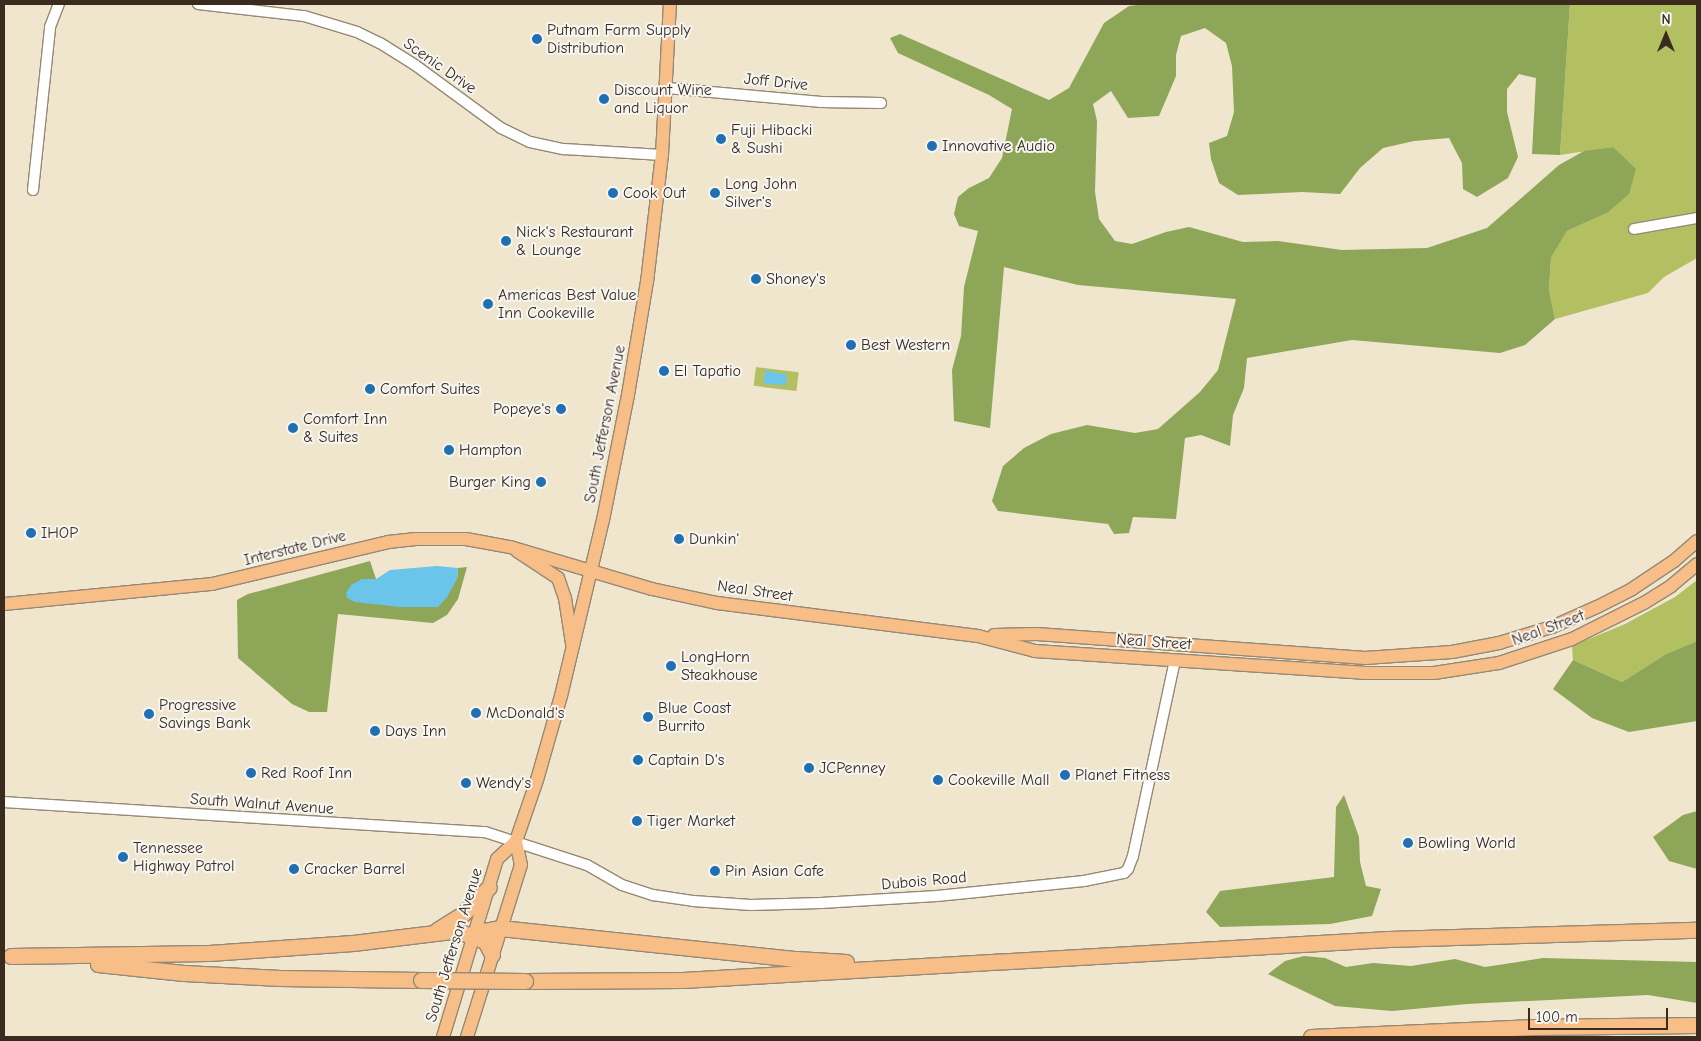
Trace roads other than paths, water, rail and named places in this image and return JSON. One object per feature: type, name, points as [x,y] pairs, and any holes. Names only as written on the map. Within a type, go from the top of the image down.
[{"type":"highway","points":[[428,935],[463,914],[489,887]]},
{"type":"highway","points":[[474,937],[484,930],[500,928],[796,959],[914,966]]},
{"type":"highway","points":[[8,955],[194,973],[280,978],[525,981],[683,980],[1388,939],[1697,930]]},
{"type":"highway","points":[[8,955],[209,953],[428,935],[456,931],[485,941],[492,954]]},
{"type":"highway","points":[[1311,1037],[1525,1027],[1697,1025]]},
{"type":"main road","name":"South Jefferson Avenue","points":[[443,1037],[497,859],[516,841],[547,748],[591,571],[638,340],[662,155],[670,4]]},
{"type":"main road","name":"Interstate Drive","points":[[4,604],[212,584],[388,542],[466,539],[510,547],[591,571]]},
{"type":"main road","name":"Neal Street","points":[[978,636],[1036,634],[1365,658],[1452,652],[1499,643],[1552,627],[1597,608],[1632,589],[1674,561],[1697,541]]},
{"type":"main road","points":[[510,547],[540,569],[558,578],[565,598],[573,647]]},
{"type":"main road","name":"Neal Street","points":[[591,571],[652,589],[717,603],[978,636],[1035,651],[1377,674],[1434,673],[1491,664],[1572,639],[1617,618],[1671,586],[1697,564]]},
{"type":"main road","name":"South Jefferson Avenue","points":[[467,1037],[521,865],[516,841]]},
{"type":"street","points":[[33,190],[50,27],[59,4]]},
{"type":"street","name":"Scenic Drive","points":[[198,4],[304,16],[357,32],[380,42],[415,65],[501,128],[530,142],[564,149],[662,155]]},
{"type":"street","name":"Joff Drive","points":[[667,88],[821,102],[881,103]]},
{"type":"street","points":[[1634,229],[1697,218]]},
{"type":"street","name":"Dubois Road","points":[[516,841],[587,865],[622,885],[652,894],[692,901],[751,905],[937,896],[1084,881],[1124,873],[1133,856],[1175,660]]},
{"type":"street","name":"South Walnut Avenue","points":[[4,802],[485,832],[516,841]]},
{"type":"water","points":[[765,370],[787,375],[786,385],[764,384]]},
{"type":"water","points":[[437,566],[458,568],[457,579],[447,597],[438,607],[400,607],[355,602],[347,598],[346,593],[351,585],[362,579],[376,579],[390,570]]},
{"type":"place","name":"Putnam Farm Supply Distribution","points":[[537,39]]},
{"type":"place","name":"Discount Wine and Liquor","points":[[604,99]]},
{"type":"place","name":"Fuji Hibacki & Sushi","points":[[721,139]]},
{"type":"place","name":"Innovative Audio","points":[[932,146]]},
{"type":"place","name":"Cook Out","points":[[613,193]]},
{"type":"place","name":"Long John Silver's","points":[[715,193]]},
{"type":"place","name":"Nick's Restaurant & Lounge","points":[[506,241]]},
{"type":"place","name":"Shoney's","points":[[756,279]]},
{"type":"place","name":"Americas Best Value Inn Cookeville","points":[[488,304]]},
{"type":"place","name":"Best Western","points":[[851,345]]},
{"type":"place","name":"El Tapatio","points":[[664,371]]},
{"type":"place","name":"Comfort Suites","points":[[370,389]]},
{"type":"place","name":"Popeye's","points":[[561,409]]},
{"type":"place","name":"Comfort Inn & Suites","points":[[293,428]]},
{"type":"place","name":"Hampton","points":[[449,450]]},
{"type":"place","name":"Burger King","points":[[541,482]]},
{"type":"place","name":"IHOP","points":[[31,533]]},
{"type":"place","name":"Dunkin'","points":[[679,539]]},
{"type":"place","name":"LongHorn Steakhouse","points":[[671,666]]},
{"type":"place","name":"McDonald's","points":[[476,713]]},
{"type":"place","name":"Progressive Savings Bank","points":[[149,714]]},
{"type":"place","name":"Blue Coast Burrito","points":[[648,717]]},
{"type":"place","name":"Days Inn","points":[[375,731]]},
{"type":"place","name":"Captain D's","points":[[638,760]]},
{"type":"place","name":"JCPenney","points":[[809,768]]},
{"type":"place","name":"Red Roof Inn","points":[[251,773]]},
{"type":"place","name":"Planet Fitness","points":[[1065,775]]},
{"type":"place","name":"Cookeville Mall","points":[[938,780]]},
{"type":"place","name":"Wendy's","points":[[466,783]]},
{"type":"place","name":"Tiger Market","points":[[637,821]]},
{"type":"place","name":"Bowling World","points":[[1408,843]]},
{"type":"place","name":"Tennessee Highway Patrol","points":[[123,857]]},
{"type":"place","name":"Cracker Barrel","points":[[294,869]]},
{"type":"place","name":"Pin Asian Cafe","points":[[715,871]]}]
